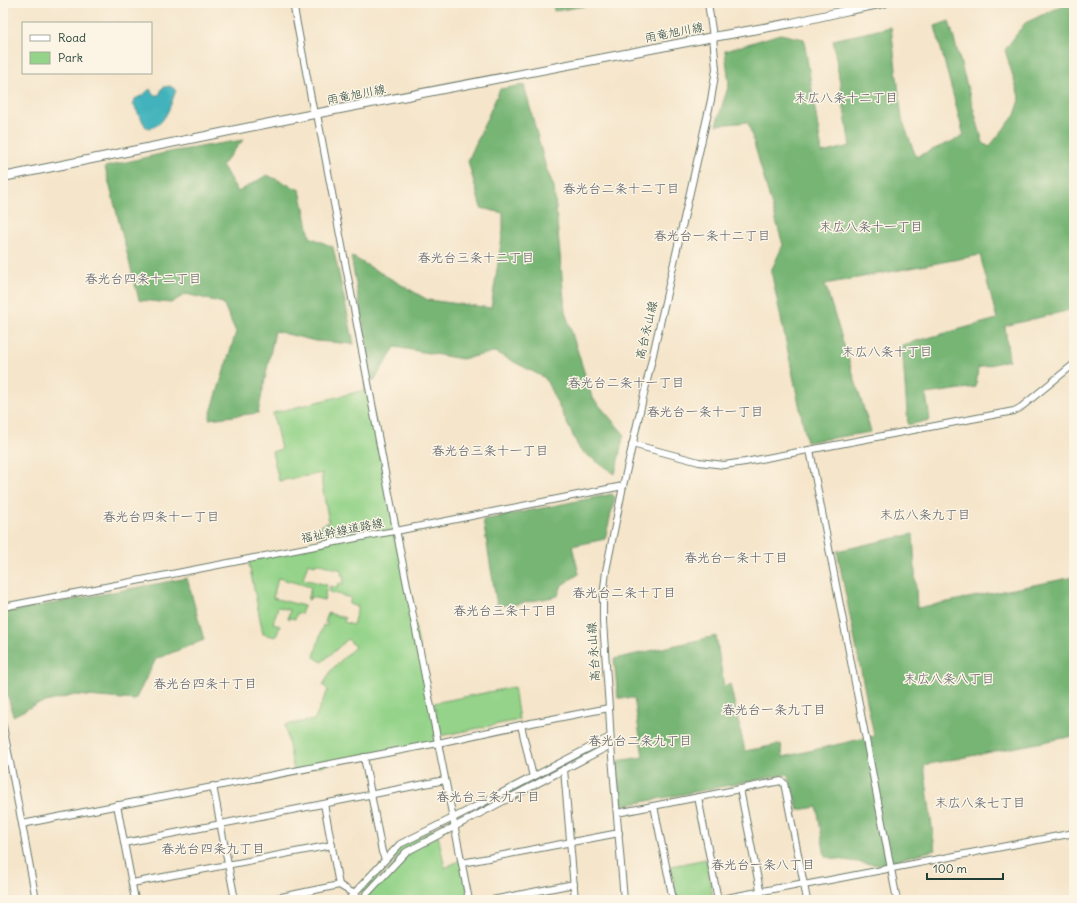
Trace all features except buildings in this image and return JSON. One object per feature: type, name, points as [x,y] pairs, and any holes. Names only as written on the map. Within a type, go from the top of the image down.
[{"type":"main road","points":[[713,37],[792,23],[884,3]]},
{"type":"main road","name":"雨竜旭川線","points":[[3,177],[316,114],[713,37]]},
{"type":"street","points":[[293,3],[316,114],[396,531],[623,486]]},
{"type":"street","name":"高台永山線","points":[[624,900],[610,737],[603,622],[603,597],[606,570],[632,444],[711,100],[716,69],[708,3]]},
{"type":"street","points":[[632,444],[699,462],[724,464],[745,462],[1014,411],[1020,408],[1074,364]]},
{"type":"street","points":[[810,450],[897,900]]},
{"type":"street","name":"福祉幹線道路線","points":[[3,607],[219,564],[396,531],[469,900]]},
{"type":"street","points":[[22,824],[609,708]]},
{"type":"street","points":[[521,725],[533,777]]},
{"type":"street","points":[[3,726],[36,900]]},
{"type":"street","points":[[348,900],[400,844],[610,737]]},
{"type":"street","points":[[267,900],[339,885],[361,900],[406,852],[611,745]]},
{"type":"street","points":[[364,757],[382,852],[385,859]]},
{"type":"street","points":[[564,769],[575,900]]},
{"type":"street","points":[[124,843],[445,780]]},
{"type":"street","points":[[617,813],[781,781],[784,783],[807,900]]},
{"type":"street","points":[[213,786],[235,900]]},
{"type":"street","points":[[740,789],[762,900]]},
{"type":"street","points":[[698,797],[717,900],[1074,833]]},
{"type":"street","points":[[324,804],[339,885]]},
{"type":"street","points":[[117,805],[135,900]]},
{"type":"street","points":[[654,806],[673,900]]},
{"type":"street","points":[[462,863],[619,833]]},
{"type":"street","points":[[132,883],[332,845]]},
{"type":"street","points":[[492,900],[574,884]]},
{"type":"green space","points":[[553,3],[604,3],[554,11]]},
{"type":"green space","points":[[1063,3],[1074,3],[1074,309],[1005,326],[1009,360],[978,368],[976,387],[926,394],[930,420],[908,425],[902,345],[997,319],[980,255],[825,284],[871,432],[807,442],[771,271],[783,245],[748,122],[716,125],[729,84],[725,51],[780,34],[804,39],[822,153],[850,146],[833,40],[891,27],[902,119],[916,157],[964,136],[935,26],[949,21],[983,143],[989,147],[1015,115],[1020,100],[1005,50],[1025,23],[1063,5]]},
{"type":"green space","points":[[524,85],[546,168],[554,187],[565,311],[592,397],[624,434],[615,474],[580,450],[545,378],[495,352],[462,359],[395,347],[373,382],[351,256],[428,300],[491,308],[503,231],[503,213],[481,208],[468,161],[500,89]]},
{"type":"green space","points":[[243,140],[222,165],[238,192],[267,175],[300,190],[310,237],[333,247],[354,344],[315,341],[275,331],[258,413],[209,419],[236,332],[223,303],[186,294],[171,303],[139,300],[105,167],[169,152]]},
{"type":"green space","points":[[369,389],[438,743],[294,771],[285,725],[314,720],[328,690],[323,685],[332,669],[355,647],[348,639],[322,662],[314,657],[323,625],[327,626],[328,623],[325,623],[328,613],[345,618],[344,622],[353,625],[358,607],[349,604],[351,598],[329,592],[330,586],[337,588],[339,583],[343,584],[344,576],[341,575],[342,570],[316,563],[315,565],[308,563],[303,579],[327,585],[324,600],[311,597],[308,600],[311,587],[278,578],[273,598],[304,606],[301,614],[297,613],[295,619],[288,618],[290,610],[278,607],[273,623],[280,626],[276,637],[263,634],[248,559],[324,544],[321,526],[329,522],[322,486],[322,473],[279,481],[272,452],[281,449],[273,413]]},
{"type":"green space","points":[[612,494],[615,497],[605,539],[572,546],[579,574],[562,585],[558,596],[518,604],[497,606],[483,520]]},
{"type":"green space","points":[[913,534],[917,608],[1074,577],[1074,736],[924,765],[935,850],[877,865],[825,857],[817,807],[798,810],[788,774],[621,806],[617,761],[643,757],[634,698],[618,698],[614,659],[716,636],[724,687],[730,684],[745,751],[781,744],[783,757],[874,736],[837,551]]},
{"type":"green space","points":[[187,578],[204,640],[156,659],[135,700],[75,695],[37,704],[13,716],[3,676],[3,613]]},
{"type":"green space","points":[[514,687],[519,720],[440,736],[434,703]]},
{"type":"green space","points":[[607,739],[607,745],[461,820],[458,820],[457,818]]},
{"type":"green space","points":[[450,821],[450,826],[405,850],[363,893],[359,891],[401,845]]},
{"type":"green space","points":[[438,835],[445,868],[462,859],[469,900],[362,900],[406,852]]},
{"type":"green space","points":[[706,859],[713,897],[693,900],[677,900],[671,866]]},
{"type":"water","points":[[170,86],[176,90],[169,109],[159,124],[147,129],[133,104],[135,99],[150,89],[154,95],[159,95],[163,87]]},
{"type":"district","name":"末広八条十二丁目","points":[[846,97]]},
{"type":"district","name":"春光台二条十二丁目","points":[[621,188]]},
{"type":"district","name":"末広八条十一丁目","points":[[871,226]]},
{"type":"district","name":"春光台一条十二丁目","points":[[712,235]]},
{"type":"district","name":"春光台三条十二丁目","points":[[476,257]]},
{"type":"district","name":"春光台四条十二丁目","points":[[143,278]]},
{"type":"district","name":"末広八条十丁目","points":[[887,351]]},
{"type":"district","name":"春光台二条十一丁目","points":[[626,382]]},
{"type":"district","name":"春光台一条十一丁目","points":[[705,411]]},
{"type":"district","name":"春光台三条十一丁目","points":[[490,450]]},
{"type":"district","name":"末広八条九丁目","points":[[925,514]]},
{"type":"district","name":"春光台四条十一丁目","points":[[161,516]]},
{"type":"district","name":"春光台一条十丁目","points":[[736,557]]},
{"type":"district","name":"春光台二条十丁目","points":[[624,592]]},
{"type":"district","name":"春光台三条十丁目","points":[[505,610]]},
{"type":"district","name":"末広八条八丁目","points":[[949,678]]},
{"type":"district","name":"春光台四条十丁目","points":[[205,683]]},
{"type":"district","name":"春光台一条九丁目","points":[[774,709]]},
{"type":"district","name":"春光台二条九丁目","points":[[640,740]]},
{"type":"district","name":"春光台三条九丁目","points":[[488,796]]},
{"type":"district","name":"末広八条七丁目","points":[[980,802]]},
{"type":"district","name":"春光台四条九丁目","points":[[213,848]]},
{"type":"district","name":"春光台一条八丁目","points":[[763,864]]}]
